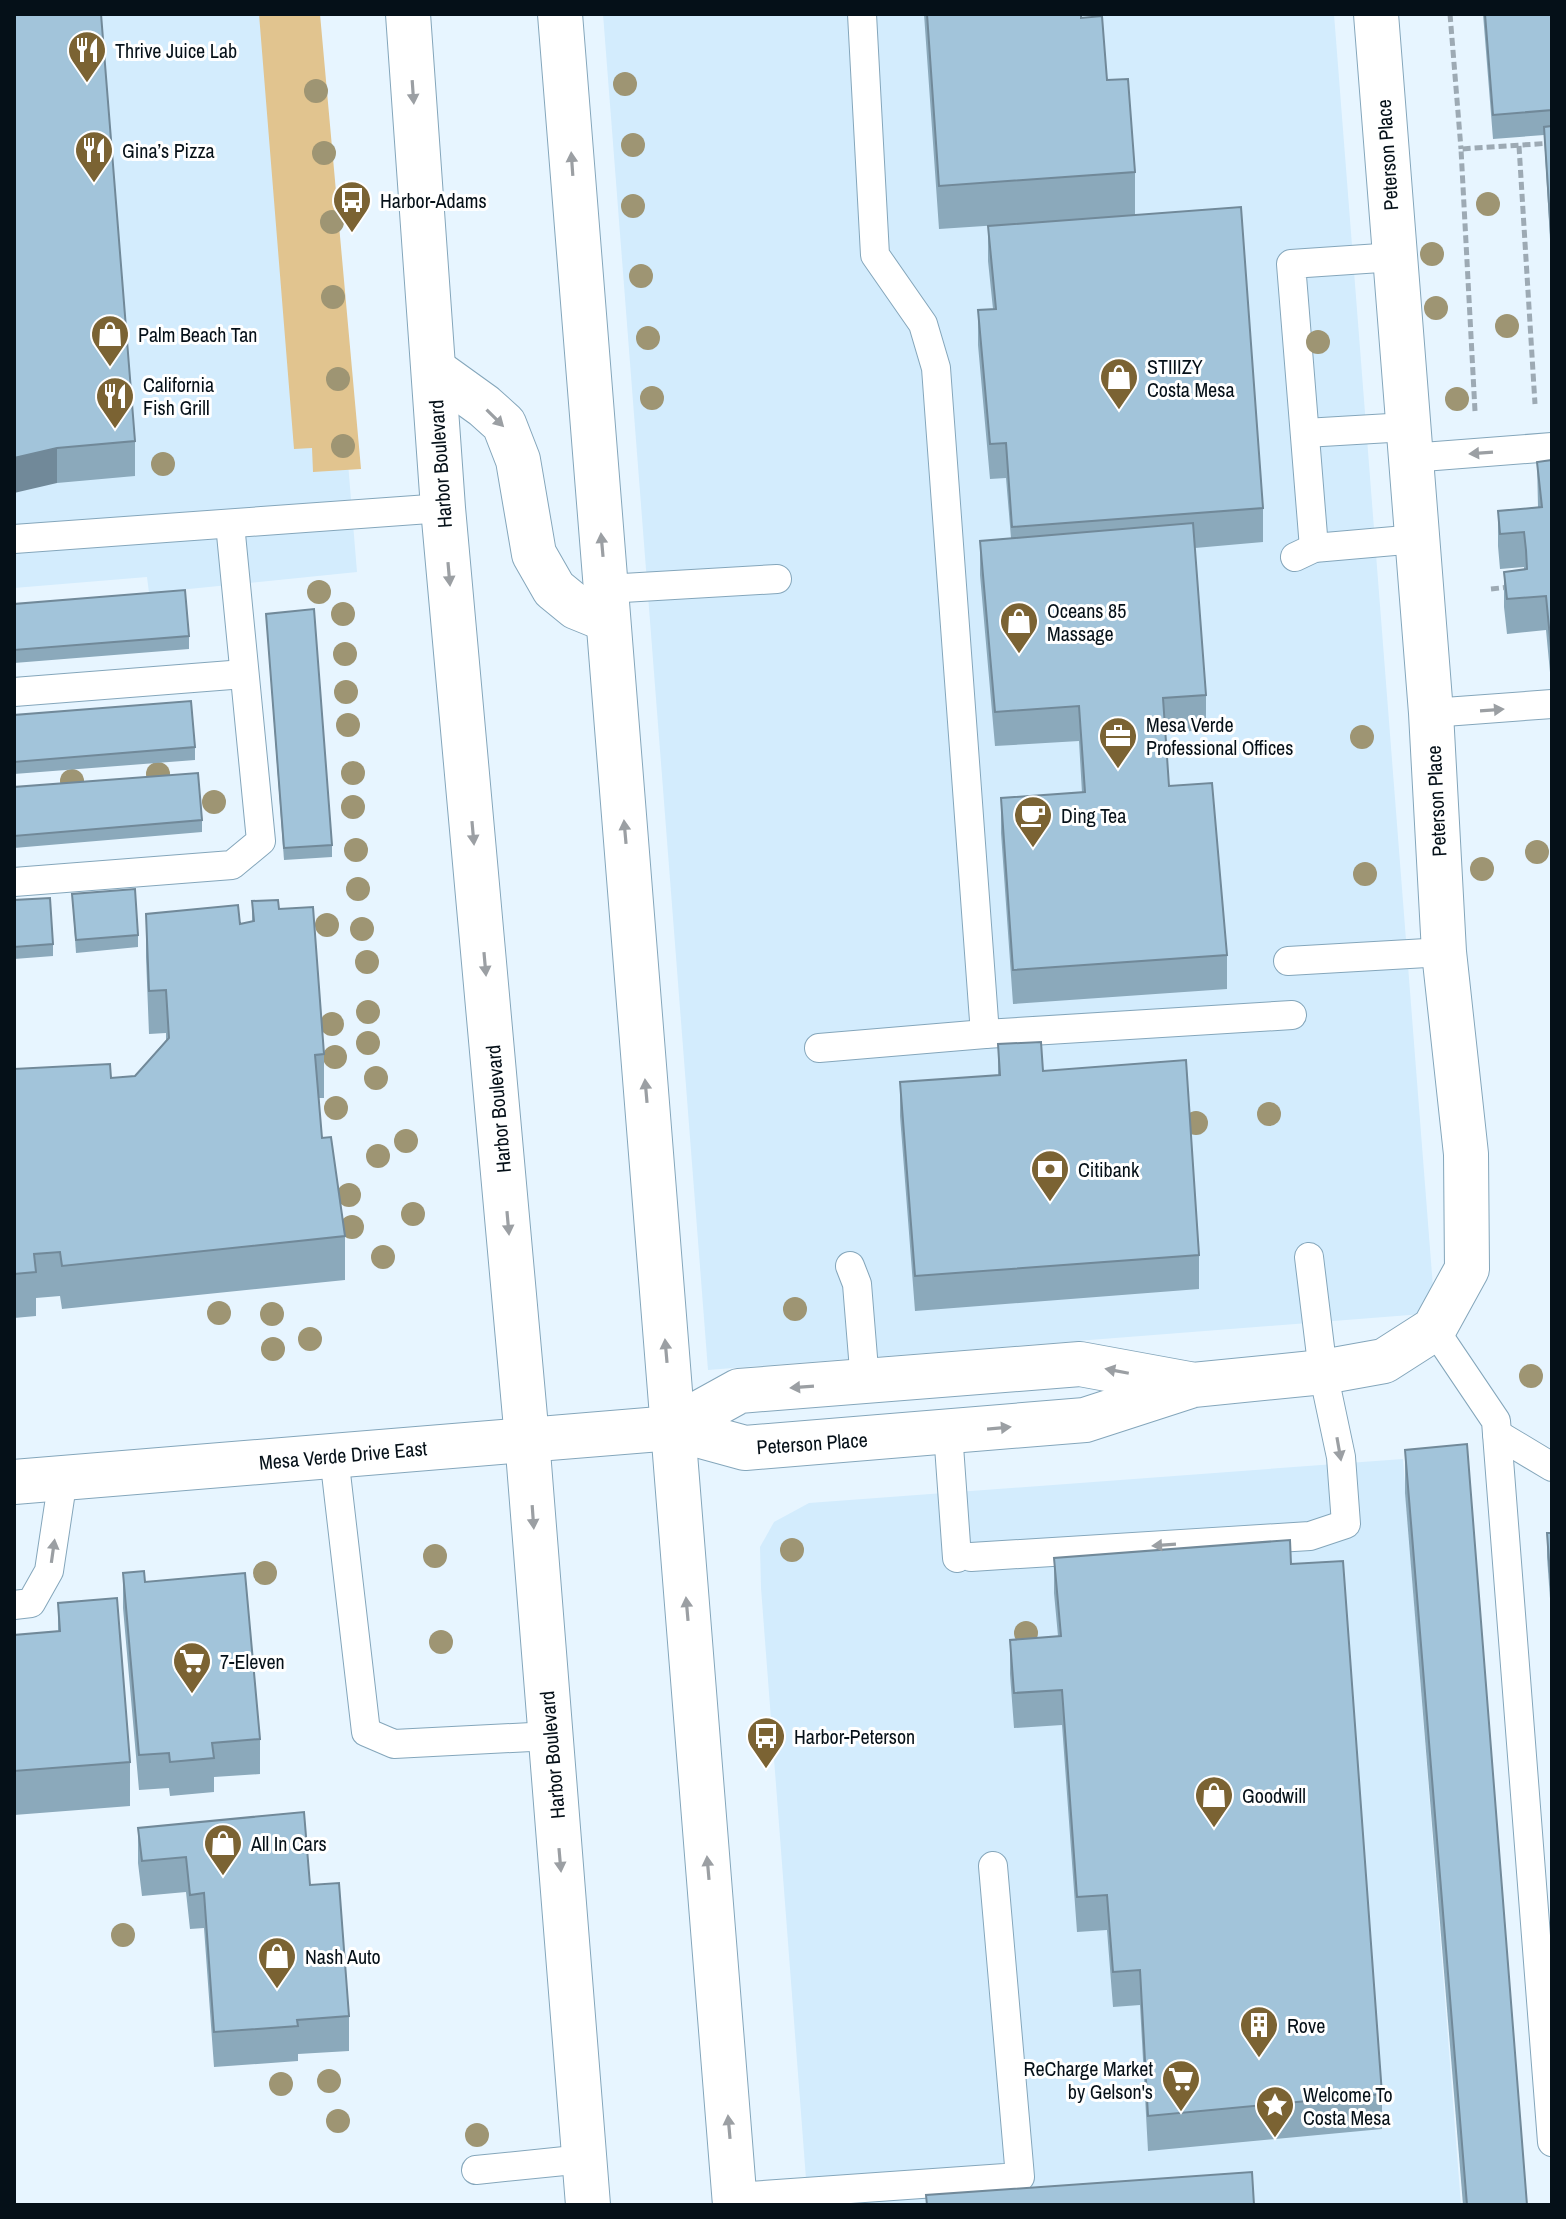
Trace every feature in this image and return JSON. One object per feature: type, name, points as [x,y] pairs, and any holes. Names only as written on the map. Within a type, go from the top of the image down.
[{"type":"main road","name":"Harbor Boulevard","points":[[408,14],[443,508],[527,1439],[588,2205]]},
{"type":"main road","points":[[560,14],[735,2201]]},
{"type":"main road","name":"Peterson Place","points":[[672,1428],[745,1448],[1085,1420],[1193,1385],[1323,1372],[1384,1361],[1434,1329],[1467,1269],[1466,1154],[1444,952],[1431,713],[1376,14]]},
{"type":"main road","points":[[434,370],[504,424],[518,460],[534,554],[554,589],[576,607],[607,605]]},
{"type":"main road","name":"Peterson Place","points":[[672,1428],[739,1391],[1080,1364],[1193,1385]]},
{"type":"main road","name":"Mesa Verde Drive East","points":[[14,1482],[672,1428]]},
{"type":"lane","points":[[862,14],[875,255],[923,324],[936,368],[985,1034]]},
{"type":"lane","points":[[1395,257],[1291,264],[1305,433],[1304,553],[1417,539]]},
{"type":"lane","points":[[1305,433],[1409,443],[1552,447]]},
{"type":"lane","points":[[14,539],[443,508]]},
{"type":"lane","points":[[14,882],[232,865],[261,841],[230,524]]},
{"type":"lane","points":[[607,605],[777,579]]},
{"type":"lane","points":[[14,692],[244,674]]},
{"type":"lane","points":[[1431,713],[1552,704]]},
{"type":"lane","points":[[1288,961],[1444,952]]},
{"type":"lane","points":[[819,1048],[985,1034],[1292,1015]]},
{"type":"lane","points":[[948,1432],[964,1557],[1310,1536],[1346,1524],[1341,1457],[1323,1372],[1309,1257]]},
{"type":"lane","points":[[850,1266],[857,1284],[865,1382]]},
{"type":"lane","points":[[1434,1329],[1496,1421],[1552,2142]]},
{"type":"lane","points":[[1497,1434],[1552,1467]]},
{"type":"lane","points":[[334,1456],[366,1732],[394,1744],[550,1736]]},
{"type":"lane","points":[[14,1605],[31,1603],[49,1571],[63,1478]]},
{"type":"lane","points":[[735,2201],[907,2195],[1020,2177],[993,1866]]},
{"type":"lane","points":[[476,2170],[584,2159]]},
{"type":"path","points":[[1450,14],[1461,149],[1475,419]]},
{"type":"path","points":[[1461,149],[1552,143]]},
{"type":"path","points":[[1519,146],[1536,414]]},
{"type":"path","points":[[1491,589],[1514,586]]},
{"type":"shaded area","points":[[14,14],[311,14],[357,572],[149,593],[147,577],[14,588]]},
{"type":"shaded area","points":[[259,14],[320,14],[361,469],[313,472],[312,448],[294,449]]},
{"type":"shaded area","points":[[603,14],[1334,14],[1435,1313],[708,1370]]},
{"type":"shaded area","points":[[1403,1459],[1461,2205],[808,2205],[761,1588],[760,1547],[774,1522],[809,1503]]},
{"type":"building","points":[[14,14],[101,14],[135,441],[57,448],[14,458]]},
{"type":"building","points":[[927,14],[1102,16],[1107,80],[1128,79],[1135,172],[939,186]]},
{"type":"building","points":[[1485,14],[1552,14],[1552,110],[1493,115]]},
{"type":"building","points":[[1552,126],[1552,250],[1544,127]]},
{"type":"building","name":"STIIIZY Costa Mesa","points":[[1241,207],[1263,508],[1012,527],[1006,443],[990,444],[978,310],[996,309],[988,226]]},
{"type":"building","points":[[1552,460],[1551,648],[1546,596],[1507,599],[1504,572],[1527,569],[1526,550],[1524,532],[1500,534],[1498,511],[1542,507],[1537,462]]},
{"type":"building","points":[[1193,523],[1206,695],[1163,698],[1169,786],[1212,783],[1227,955],[1013,970],[1001,798],[1085,792],[1079,706],[995,712],[980,541]]},
{"type":"building","points":[[185,590],[189,636],[14,650],[14,604]]},
{"type":"building","points":[[314,609],[332,845],[284,848],[266,614]]},
{"type":"building","points":[[191,701],[195,747],[14,762],[14,715]]},
{"type":"building","points":[[198,773],[202,820],[14,836],[14,787]]},
{"type":"building","points":[[135,889],[138,935],[76,940],[72,894]]},
{"type":"building","points":[[50,898],[53,944],[14,947],[14,900]]},
{"type":"building","points":[[278,900],[279,909],[313,907],[324,1054],[315,1055],[322,1138],[331,1137],[345,1236],[62,1266],[60,1252],[34,1254],[36,1272],[14,1274],[14,1069],[110,1064],[111,1078],[135,1076],[169,1038],[166,990],[149,991],[146,914],[238,905],[240,924],[254,921],[252,901]]},
{"type":"building","name":"Citibank","points":[[1041,1042],[1043,1071],[1186,1060],[1199,1255],[915,1276],[900,1082],[1000,1075],[998,1044]]},
{"type":"building","points":[[1467,1444],[1527,2205],[1467,2205],[1405,1450]]},
{"type":"building","points":[[1547,1533],[1552,1533],[1552,1602]]},
{"type":"building","name":"Goodwill","points":[[1290,1540],[1291,1564],[1343,1561],[1382,2094],[1148,2116],[1140,1970],[1113,1972],[1107,1895],[1077,1897],[1062,1690],[1014,1693],[1010,1640],[1061,1636],[1054,1558]]},
{"type":"building","name":"7-Eleven","points":[[144,1571],[145,1582],[245,1573],[260,1739],[212,1743],[214,1758],[170,1762],[169,1753],[139,1755],[123,1573]]},
{"type":"building","points":[[117,1598],[130,1762],[14,1771],[14,1635],[60,1631],[58,1603]]},
{"type":"building","points":[[304,1812],[310,1885],[339,1883],[349,2016],[297,2020],[298,2026],[214,2032],[204,1893],[190,1895],[186,1857],[142,1861],[138,1828]]},
{"type":"building","points":[[1252,2172],[1254,2205],[927,2205],[926,2195]]},
{"type":"place","name":"Thrive Juice Lab","points":[[87,84]]},
{"type":"place","name":"Gina’s Pizza","points":[[94,184]]},
{"type":"place","name":"Harbor-Adams","points":[[352,234]]},
{"type":"place","name":"Palm Beach Tan","points":[[110,368]]},
{"type":"place","name":"STIIIZY Costa Mesa","points":[[1119,411]]},
{"type":"place","name":"California Fish Grill","points":[[115,430]]},
{"type":"place","name":"Oceans 85 Massage","points":[[1019,655]]},
{"type":"place","name":"Mesa Verde Professional Offices","points":[[1118,770]]},
{"type":"place","name":"Ding Tea","points":[[1033,849]]},
{"type":"place","name":"Citibank","points":[[1050,1203]]},
{"type":"place","name":"7-Eleven","points":[[192,1695]]},
{"type":"place","name":"Harbor-Peterson","points":[[766,1770]]},
{"type":"place","name":"Goodwill","points":[[1214,1829]]},
{"type":"place","name":"All In Cars","points":[[223,1877]]},
{"type":"place","name":"Nash Auto","points":[[277,1990]]},
{"type":"place","name":"Rove","points":[[1259,2059]]},
{"type":"place","name":"ReCharge Market by Gelson's","points":[[1181,2113]]},
{"type":"place","name":"Welcome To Costa Mesa","points":[[1275,2139]]}]
